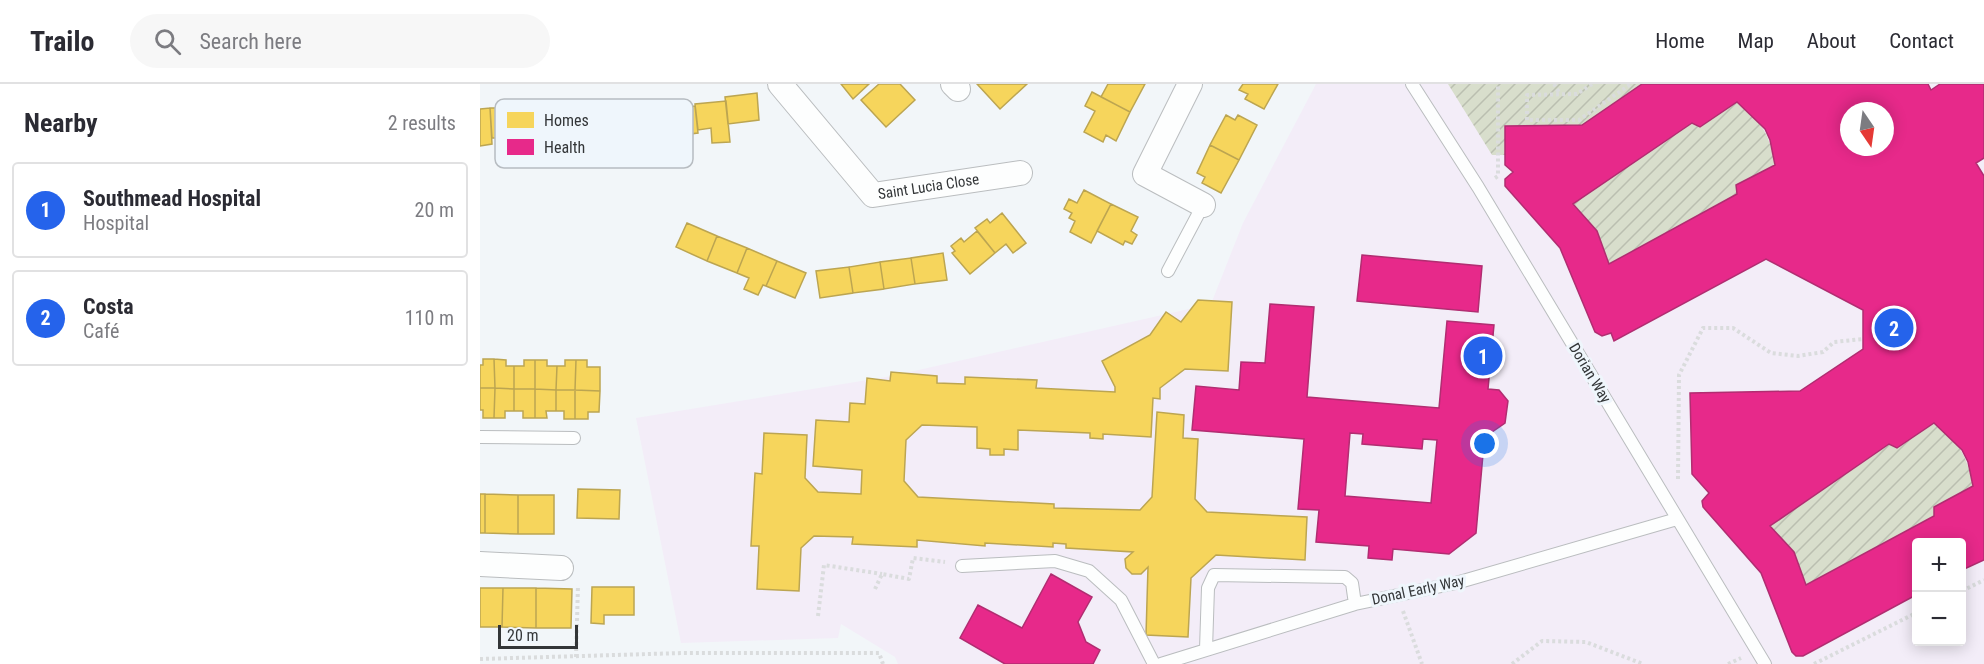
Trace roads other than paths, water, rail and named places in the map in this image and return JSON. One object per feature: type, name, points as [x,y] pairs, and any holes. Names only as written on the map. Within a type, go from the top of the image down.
[{"type":"street","name":"Saint Lucia Close","points":[[780,84],[873,195],[1020,173]]},
{"type":"street","points":[[1190,84],[1145,174],[1203,205]]},
{"type":"street","points":[[480,564],[558,567]]},
{"type":"lane","name":"Dorian Way","points":[[1412,84],[1478,188],[1765,664]]},
{"type":"lane","points":[[1168,271],[1203,205]]},
{"type":"lane","points":[[480,437],[574,438]]},
{"type":"lane","name":"Donal Early Way","points":[[1161,664],[1355,604],[1455,583],[1677,519]]},
{"type":"lane","points":[[962,566],[1055,561],[1089,571],[1121,600],[1154,664]]},
{"type":"lane","points":[[1206,649],[1208,588],[1214,575],[1345,577],[1352,583],[1355,604]]},
{"type":"place","name":"Costa","points":[[1894,328]]},
{"type":"place","name":"Southmead Hospital","points":[[1483,356]]}]
